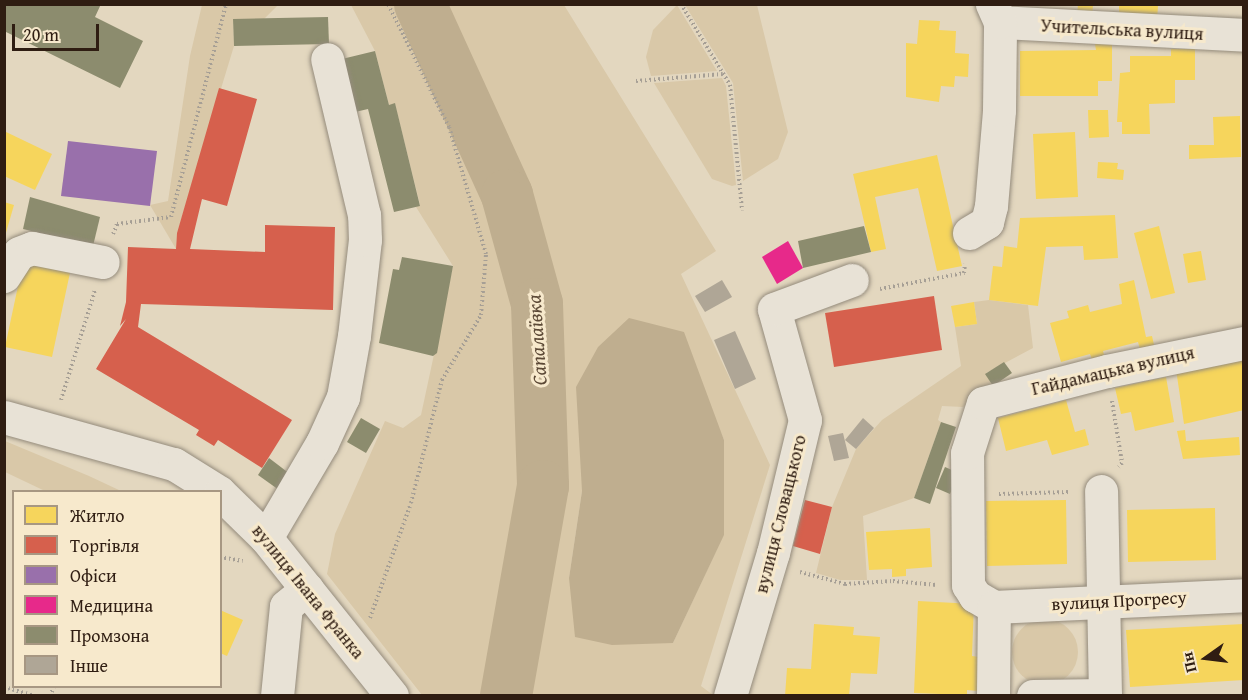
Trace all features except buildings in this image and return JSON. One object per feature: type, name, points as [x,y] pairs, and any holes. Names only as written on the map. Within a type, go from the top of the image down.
[{"type":"street","name":"Учительська вулиця","points":[[996,14],[1117,32],[1244,35]]},
{"type":"street","points":[[969,233],[987,222],[991,206],[999,110],[996,14]]},
{"type":"street","points":[[266,538],[322,443],[343,397],[354,336],[365,240],[364,215],[327,59]]},
{"type":"street","points":[[4,276],[19,253],[32,248],[104,262]]},
{"type":"street","name":"вулиця Словацького","points":[[730,696],[773,553],[805,420],[774,309],[852,280]]},
{"type":"street","name":"Гайдамацька вулиця","points":[[968,585],[967,453],[983,403],[1107,371],[1244,343]]},
{"type":"street","name":"вулиця Івана Франка","points":[[4,417],[174,464],[217,490]]},
{"type":"street","points":[[1033,696],[1104,695],[1106,602],[1101,491]]},
{"type":"street","name":"вулиця Івана Франка","points":[[222,494],[266,538],[392,696]]},
{"type":"street","points":[[968,585],[975,596],[994,607],[993,696]]},
{"type":"street","points":[[277,696],[286,606],[307,589]]},
{"type":"street","name":"вулиця Прогресу","points":[[994,607],[1244,595]]},
{"type":"path","points":[[195,125],[226,4]]},
{"type":"path","points":[[366,626],[411,503],[442,380],[481,315],[486,254],[449,127],[387,4]]},
{"type":"path","points":[[681,4],[730,85],[742,210]]},
{"type":"path","points":[[636,81],[723,74]]},
{"type":"path","points":[[852,280],[878,290],[963,273]]},
{"type":"path","points":[[996,494],[1101,491],[1122,463],[1107,371]]},
{"type":"path","points":[[773,553],[789,569],[845,584],[892,581],[923,586],[968,585]]},
{"type":"path","points":[[4,687],[35,696]]},
{"type":"shaded area","points":[[202,5],[278,5],[264,19],[233,20],[234,46],[177,233],[176,249],[150,205],[168,201],[190,56]]},
{"type":"shaded area","points":[[351,5],[564,5],[716,251],[681,274],[770,465],[701,686],[713,695],[529,695],[530,670],[492,664],[487,695],[422,695],[327,574],[335,534],[385,421],[403,428],[421,415],[453,266],[416,207],[420,205],[395,104],[389,105],[375,51]],"holes":[[[704,393],[724,440],[724,534],[673,643],[569,578],[582,491]]]},
{"type":"shaded area","points":[[677,5],[717,71],[651,76],[646,57],[653,30]]},
{"type":"shaded area","points":[[685,5],[757,5],[788,132],[778,159],[743,181],[733,83]]},
{"type":"shaded area","points":[[722,78],[726,86],[736,185],[732,186],[712,179],[654,83]]},
{"type":"shaded area","points":[[989,300],[1028,305],[1033,348],[986,373],[993,386],[963,407],[942,406],[938,420],[941,422],[914,498],[863,516],[867,580],[840,580],[816,573],[832,507],[856,449],[882,420],[961,366],[955,327],[977,324],[974,302]]},
{"type":"shaded area","points":[[629,318],[684,332],[724,440],[724,535],[673,643],[612,645],[575,637],[569,578],[582,491],[576,387],[598,347]]},
{"type":"shaded area","points":[[5,441],[119,490],[43,490],[5,472]]},
{"type":"shaded area","points":[[1038,619],[1052,619],[1064,624],[1073,633],[1078,652],[1076,665],[1069,676],[1052,685],[1038,685],[1026,680],[1017,671],[1012,659],[1012,645],[1017,633],[1026,624]]},
{"type":"waterway","name":"Сапалаївка","points":[[420,4],[507,195],[537,304],[543,486],[506,696]]}]
